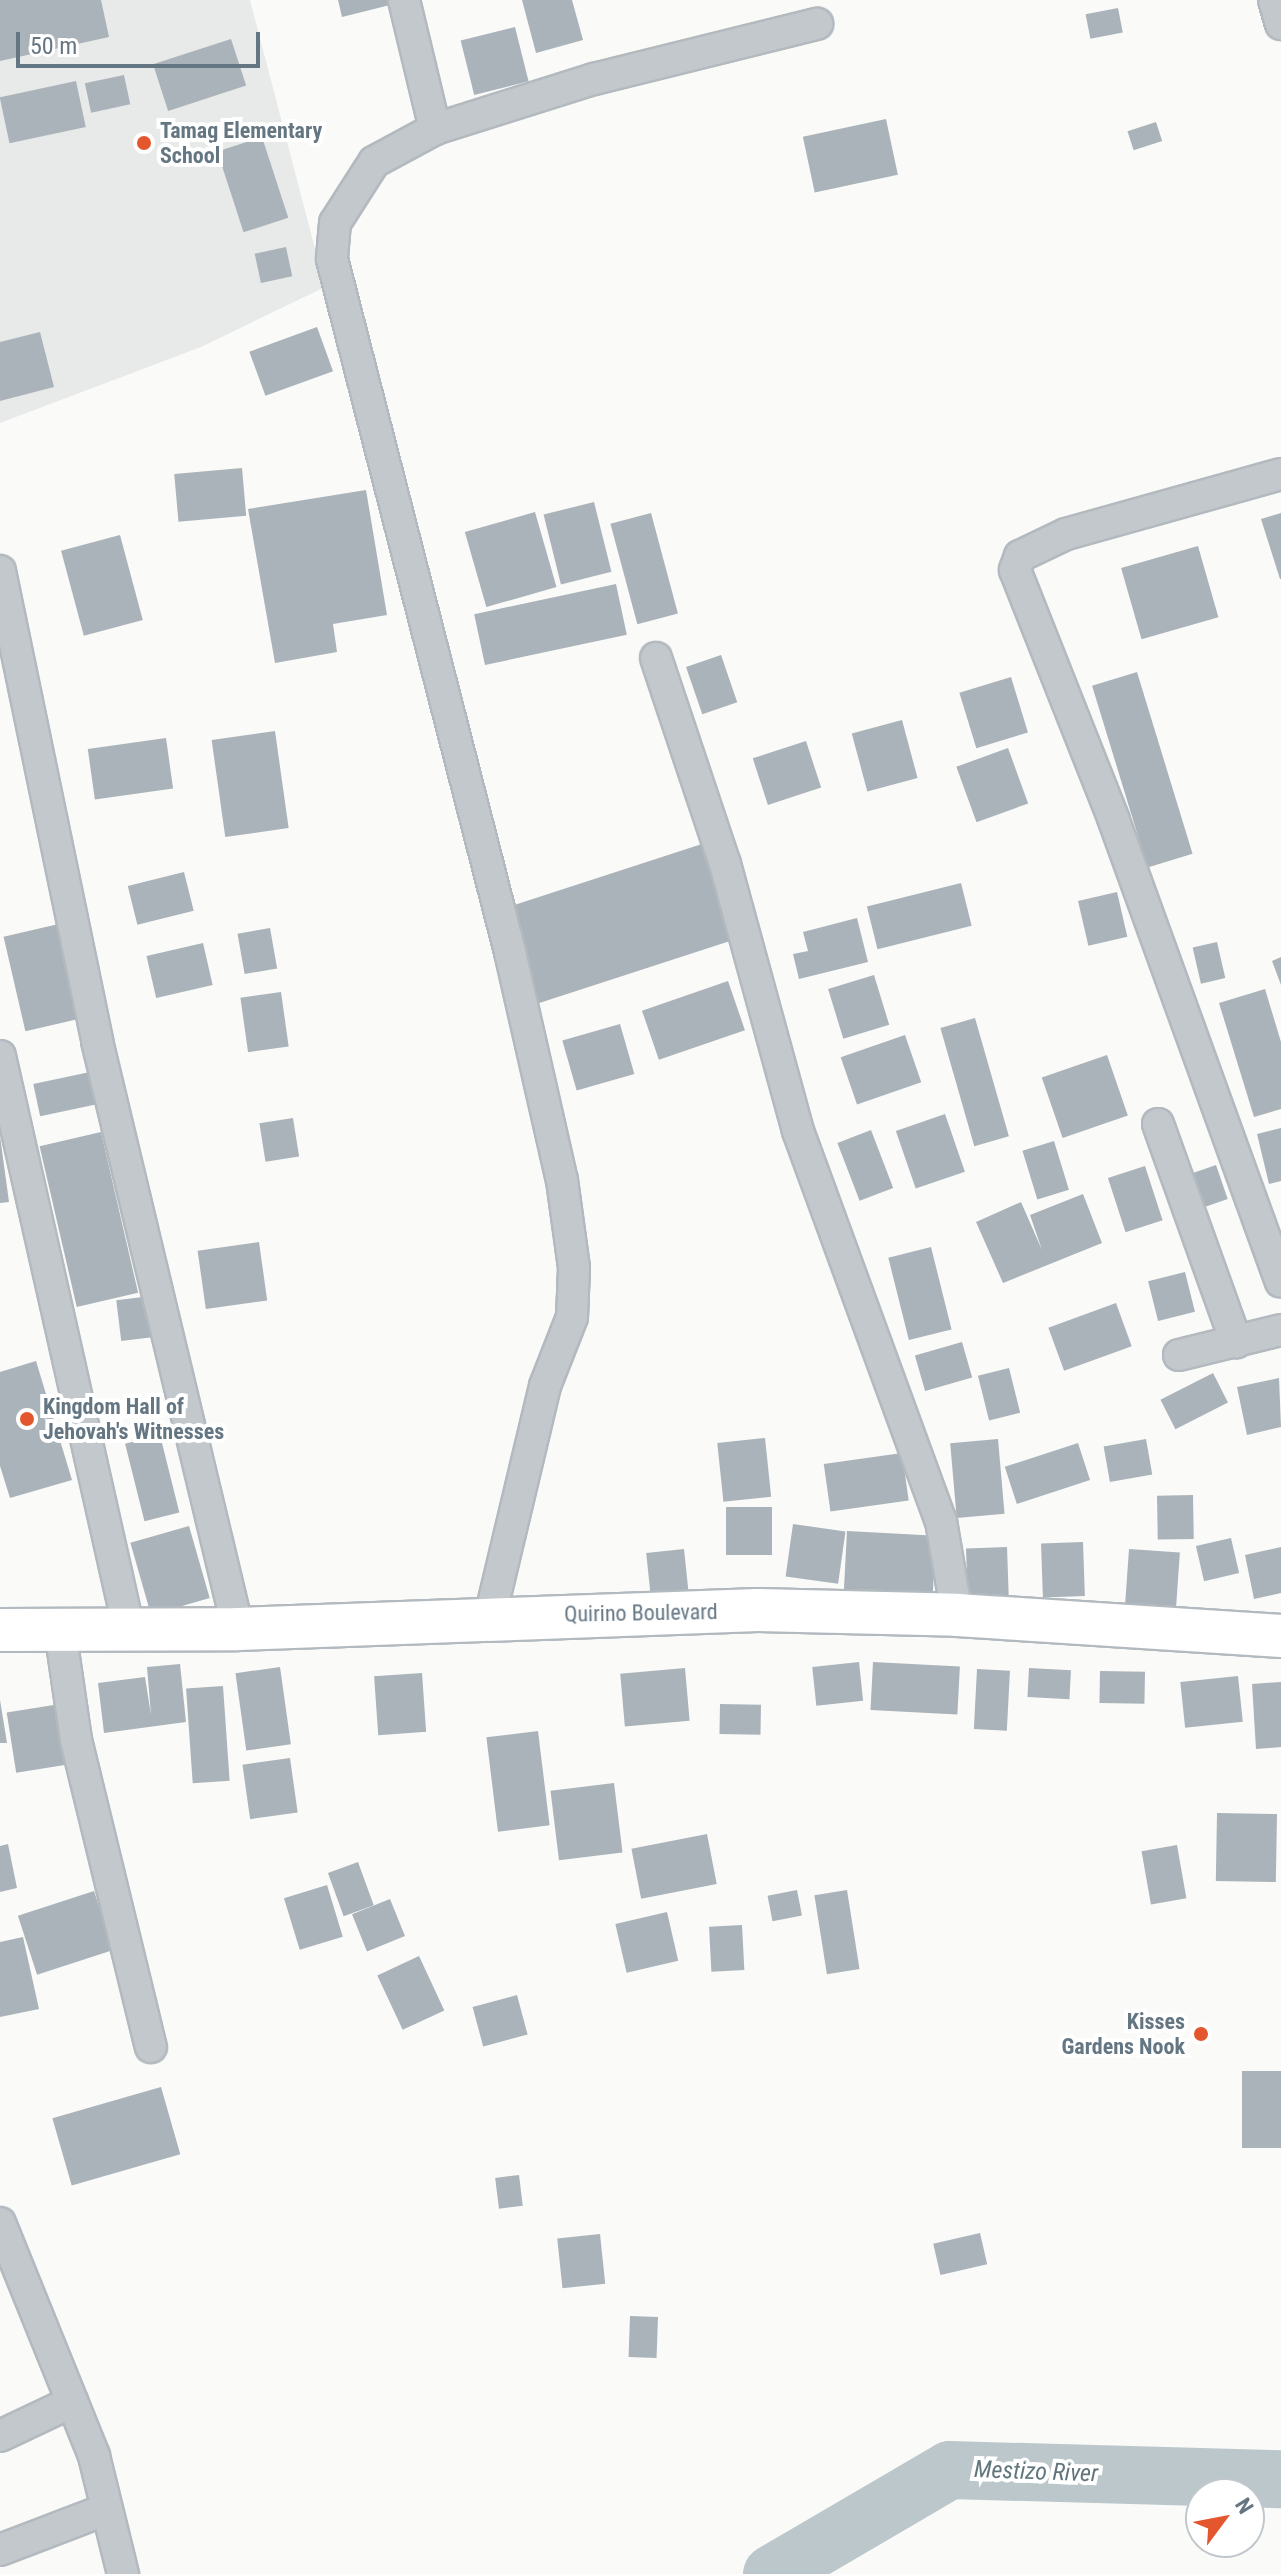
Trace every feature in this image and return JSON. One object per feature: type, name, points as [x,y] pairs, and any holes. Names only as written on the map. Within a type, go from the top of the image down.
[{"type":"main road","name":"Quirino Boulevard","points":[[0,1630],[238,1629],[490,1617],[758,1610],[957,1615],[1281,1636]]},
{"type":"street","points":[[404,0],[435,129]]},
{"type":"street","points":[[1274,0],[1281,24]]},
{"type":"street","points":[[490,1617],[545,1386],[572,1317],[574,1268],[562,1180],[510,952],[332,259],[335,223],[374,162],[435,129],[594,79],[817,24]]},
{"type":"street","points":[[1281,474],[1066,534],[1020,556],[1015,570],[1113,818],[1281,1281]]},
{"type":"street","points":[[0,571],[97,1041],[238,1629]]},
{"type":"street","points":[[656,658],[725,864],[798,1131],[941,1521],[957,1615]]},
{"type":"street","points":[[0,1056],[129,1630]]},
{"type":"street","points":[[1158,1124],[1236,1342]]},
{"type":"street","points":[[1179,1355],[1281,1330]]},
{"type":"street","points":[[60,1630],[76,1740],[151,2047]]},
{"type":"street","points":[[0,2223],[94,2456],[123,2574]]},
{"type":"street","points":[[0,2436],[72,2402]]},
{"type":"street","points":[[0,2550],[105,2510]]},
{"type":"shaded area","name":"Tamag Elementary School","points":[[0,0],[250,0],[325,287],[201,347],[0,423]]},
{"type":"building","points":[[0,0],[101,0],[109,37],[0,61]]},
{"type":"building","points":[[338,0],[389,0],[390,5],[342,17]]},
{"type":"building","points":[[522,0],[572,0],[583,40],[536,53]]},
{"type":"building","points":[[1118,8],[1123,33],[1090,39],[1086,14]]},
{"type":"building","points":[[515,27],[529,81],[474,95],[461,41]]},
{"type":"building","points":[[231,39],[246,86],[168,111],[153,64]]},
{"type":"building","points":[[124,75],[130,104],[91,113],[85,83]]},
{"type":"building","points":[[76,81],[86,127],[9,143],[0,97]]},
{"type":"building","points":[[886,119],[898,175],[815,192],[803,137]]},
{"type":"building","points":[[1156,122],[1162,141],[1134,150],[1127,131]]},
{"type":"building","points":[[262,137],[288,218],[244,232],[217,152]]},
{"type":"building","points":[[286,247],[292,276],[261,283],[255,254]]},
{"type":"building","points":[[317,327],[333,371],[265,396],[249,352]]},
{"type":"building","points":[[40,332],[54,387],[0,401],[0,342]]},
{"type":"building","points":[[242,468],[246,516],[178,522],[174,474]]},
{"type":"building","points":[[366,490],[387,615],[333,624],[337,652],[275,663],[248,509]]},
{"type":"building","points":[[594,502],[611,572],[561,584],[544,515]]},
{"type":"building","points":[[535,512],[556,587],[486,607],[465,532]]},
{"type":"building","points":[[651,513],[678,613],[637,624],[610,524]]},
{"type":"building","points":[[1281,513],[1281,579],[1280,579],[1261,519]]},
{"type":"building","points":[[120,535],[143,620],[84,636],[61,551]]},
{"type":"building","points":[[1198,546],[1218,617],[1141,639],[1121,568]]},
{"type":"building","points":[[616,584],[627,635],[485,665],[474,614]]},
{"type":"building","points":[[721,655],[737,702],[702,714],[686,667]]},
{"type":"building","points":[[1137,672],[1193,854],[1148,867],[1092,686]]},
{"type":"building","points":[[1011,677],[1028,732],[976,748],[959,693]]},
{"type":"building","points":[[902,720],[918,778],[867,791],[852,733]]},
{"type":"building","points":[[275,731],[289,828],[225,837],[212,740]]},
{"type":"building","points":[[166,738],[173,789],[95,799],[88,749]]},
{"type":"building","points":[[806,741],[821,788],[768,805],[753,758]]},
{"type":"building","points":[[1008,748],[1028,803],[976,822],[956,767]]},
{"type":"building","points":[[705,843],[736,939],[539,1003],[508,907]]},
{"type":"building","points":[[184,872],[194,911],[137,925],[128,886]]},
{"type":"building","points":[[961,883],[972,926],[878,949],[867,906]]},
{"type":"building","points":[[1117,892],[1127,937],[1088,946],[1078,901]]},
{"type":"building","points":[[857,918],[868,962],[799,979],[793,954],[808,951],[803,932]]},
{"type":"building","points":[[63,923],[85,1018],[25,1031],[4,937]]},
{"type":"building","points":[[270,928],[277,968],[245,974],[238,934]]},
{"type":"building","points":[[1217,942],[1225,978],[1201,984],[1193,948]]},
{"type":"building","points":[[203,943],[213,985],[156,998],[146,956]]},
{"type":"building","points":[[1281,957],[1281,985],[1272,961]]},
{"type":"building","points":[[874,975],[889,1025],[843,1039],[828,989]]},
{"type":"building","points":[[728,981],[745,1030],[659,1060],[642,1011]]},
{"type":"building","points":[[1265,989],[1281,1042],[1281,1109],[1254,1117],[1219,1003]]},
{"type":"building","points":[[281,992],[289,1046],[248,1052],[240,998]]},
{"type":"building","points":[[975,1018],[1009,1136],[974,1146],[940,1028]]},
{"type":"building","points":[[620,1024],[634,1074],[577,1091],[562,1041]]},
{"type":"building","points":[[905,1035],[921,1082],[857,1104],[841,1057]]},
{"type":"building","points":[[1107,1055],[1128,1116],[1063,1138],[1042,1077]]},
{"type":"building","points":[[90,1072],[97,1104],[40,1116],[33,1084]]},
{"type":"building","points":[[945,1114],[965,1172],[916,1189],[896,1131]]},
{"type":"building","points":[[293,1118],[299,1157],[266,1162],[259,1123]]},
{"type":"building","points":[[1281,1128],[1281,1181],[1269,1184],[1257,1134]]},
{"type":"building","points":[[871,1130],[893,1188],[860,1201],[837,1143]]},
{"type":"building","points":[[101,1132],[138,1293],[77,1307],[40,1146]]},
{"type":"building","points":[[0,1136],[9,1202],[0,1203]]},
{"type":"building","points":[[1054,1141],[1069,1190],[1037,1199],[1022,1151]]},
{"type":"building","points":[[1216,1165],[1228,1199],[1197,1209],[1186,1175]]},
{"type":"building","points":[[1145,1166],[1163,1220],[1126,1232],[1108,1178]]},
{"type":"building","points":[[1083,1194],[1102,1243],[1003,1283],[976,1222],[1021,1202],[1042,1250],[1030,1215]]},
{"type":"building","points":[[259,1242],[267,1300],[206,1309],[198,1251]]},
{"type":"building","points":[[931,1247],[952,1329],[909,1340],[888,1258]]},
{"type":"building","points":[[1185,1272],[1195,1312],[1158,1321],[1148,1281]]},
{"type":"building","points":[[151,1296],[156,1337],[121,1341],[116,1300]]},
{"type":"building","points":[[1116,1303],[1132,1346],[1064,1371],[1048,1328]]},
{"type":"building","points":[[962,1342],[972,1378],[925,1391],[915,1356]]},
{"type":"building","name":"Kingdom Hall of Jehovah's Witnesses","points":[[36,1361],[72,1480],[10,1498],[0,1466],[0,1372]]},
{"type":"building","points":[[1009,1368],[1020,1413],[989,1420],[978,1376]]},
{"type":"building","points":[[1213,1373],[1228,1402],[1175,1429],[1160,1400]]},
{"type":"building","points":[[1279,1378],[1281,1427],[1247,1435],[1237,1387]]},
{"type":"building","points":[[160,1435],[179,1513],[144,1521],[125,1444]]},
{"type":"building","points":[[765,1438],[771,1497],[723,1502],[717,1443]]},
{"type":"building","points":[[998,1439],[1005,1514],[957,1518],[950,1443]]},
{"type":"building","points":[[1146,1439],[1152,1474],[1110,1482],[1104,1446]]},
{"type":"building","points":[[1078,1443],[1090,1480],[1017,1504],[1005,1467]]},
{"type":"building","points":[[902,1453],[909,1501],[830,1512],[824,1464]]},
{"type":"building","points":[[1193,1495],[1194,1539],[1158,1540],[1157,1496]]},
{"type":"building","points":[[726,1507],[772,1507],[772,1555],[726,1555]]},
{"type":"building","points":[[793,1524],[845,1531],[838,1584],[786,1576]]},
{"type":"building","points":[[189,1526],[210,1598],[151,1615],[130,1543]]},
{"type":"building","points":[[847,1531],[936,1536],[933,1595],[844,1590]]},
{"type":"building","points":[[1231,1538],[1239,1573],[1204,1581],[1196,1546]]},
{"type":"building","points":[[1083,1542],[1085,1596],[1043,1597],[1041,1543]]},
{"type":"building","points":[[1007,1547],[1009,1602],[968,1603],[966,1548]]},
{"type":"building","points":[[1281,1547],[1281,1593],[1254,1599],[1245,1555]]},
{"type":"building","points":[[684,1549],[689,1596],[651,1600],[646,1553]]},
{"type":"building","points":[[1129,1549],[1180,1553],[1176,1609],[1125,1606]]},
{"type":"building","points":[[859,1662],[863,1701],[816,1706],[812,1667]]},
{"type":"building","points":[[873,1662],[960,1667],[957,1714],[870,1710]]},
{"type":"building","points":[[180,1664],[186,1722],[104,1733],[98,1683],[145,1677],[151,1715],[147,1667]]},
{"type":"building","points":[[280,1667],[291,1744],[246,1751],[235,1673]]},
{"type":"building","points":[[685,1668],[690,1721],[625,1726],[620,1674]]},
{"type":"building","points":[[1029,1668],[1071,1670],[1069,1699],[1027,1697]]},
{"type":"building","points":[[977,1669],[1010,1671],[1007,1731],[974,1729]]},
{"type":"building","points":[[1100,1671],[1145,1672],[1144,1704],[1099,1703]]},
{"type":"building","points":[[422,1673],[426,1732],[378,1735],[374,1676]]},
{"type":"building","points":[[1238,1676],[1243,1722],[1185,1728],[1180,1682]]},
{"type":"building","points":[[1281,1682],[1281,1747],[1256,1749],[1252,1684]]},
{"type":"building","points":[[223,1686],[230,1781],[193,1783],[186,1689]]},
{"type":"building","points":[[0,1700],[7,1743],[0,1743]]},
{"type":"building","points":[[60,1704],[70,1764],[16,1773],[7,1712]]},
{"type":"building","points":[[720,1704],[761,1705],[760,1735],[719,1734]]},
{"type":"building","points":[[538,1731],[550,1825],[498,1832],[486,1737]]},
{"type":"building","points":[[290,1758],[298,1812],[250,1819],[242,1765]]},
{"type":"building","points":[[614,1783],[623,1852],[559,1860],[550,1791]]},
{"type":"building","points":[[1217,1813],[1277,1814],[1276,1882],[1216,1881]]},
{"type":"building","points":[[707,1834],[717,1884],[641,1899],[631,1849]]},
{"type":"building","points":[[8,1844],[17,1888],[0,1892],[0,1846]]},
{"type":"building","points":[[1177,1845],[1186,1898],[1151,1904],[1142,1851]]},
{"type":"building","points":[[358,1862],[374,1905],[344,1916],[328,1873]]},
{"type":"building","points":[[327,1885],[343,1937],[300,1950],[284,1898]]},
{"type":"building","points":[[797,1890],[802,1916],[773,1921],[768,1896]]},
{"type":"building","points":[[847,1890],[860,1969],[827,1974],[814,1895]]},
{"type":"building","points":[[94,1891],[113,1950],[37,1975],[18,1916]]},
{"type":"building","points":[[390,1899],[405,1936],[367,1951],[352,1914]]},
{"type":"building","points":[[667,1912],[678,1961],[627,1973],[615,1924]]},
{"type":"building","points":[[742,1925],[744,1970],[711,1972],[709,1927]]},
{"type":"building","points":[[23,1937],[39,2009],[0,2017],[0,1942]]},
{"type":"building","points":[[419,1956],[444,2010],[403,2030],[377,1975]]},
{"type":"building","points":[[517,1995],[528,2035],[483,2047],[473,2007]]},
{"type":"building","points":[[1242,2071],[1281,2071],[1281,2148],[1242,2148]]},
{"type":"building","points":[[161,2087],[180,2154],[72,2185],[52,2118]]},
{"type":"building","points":[[519,2175],[523,2206],[499,2209],[495,2178]]},
{"type":"building","points":[[980,2233],[987,2264],[940,2275],[933,2244]]},
{"type":"building","points":[[600,2234],[605,2284],[562,2288],[557,2238]]},
{"type":"building","points":[[630,2316],[658,2317],[657,2358],[629,2357]]},
{"type":"waterway","name":"Mestizo River","points":[[772,2574],[950,2470],[1281,2479]]},
{"type":"place","name":"Tamag Elementary School","points":[[144,143]]},
{"type":"place","name":"Kingdom Hall of Jehovah's Witnesses","points":[[27,1419]]},
{"type":"place","name":"Kisses Gardens Nook","points":[[1201,2034]]}]
